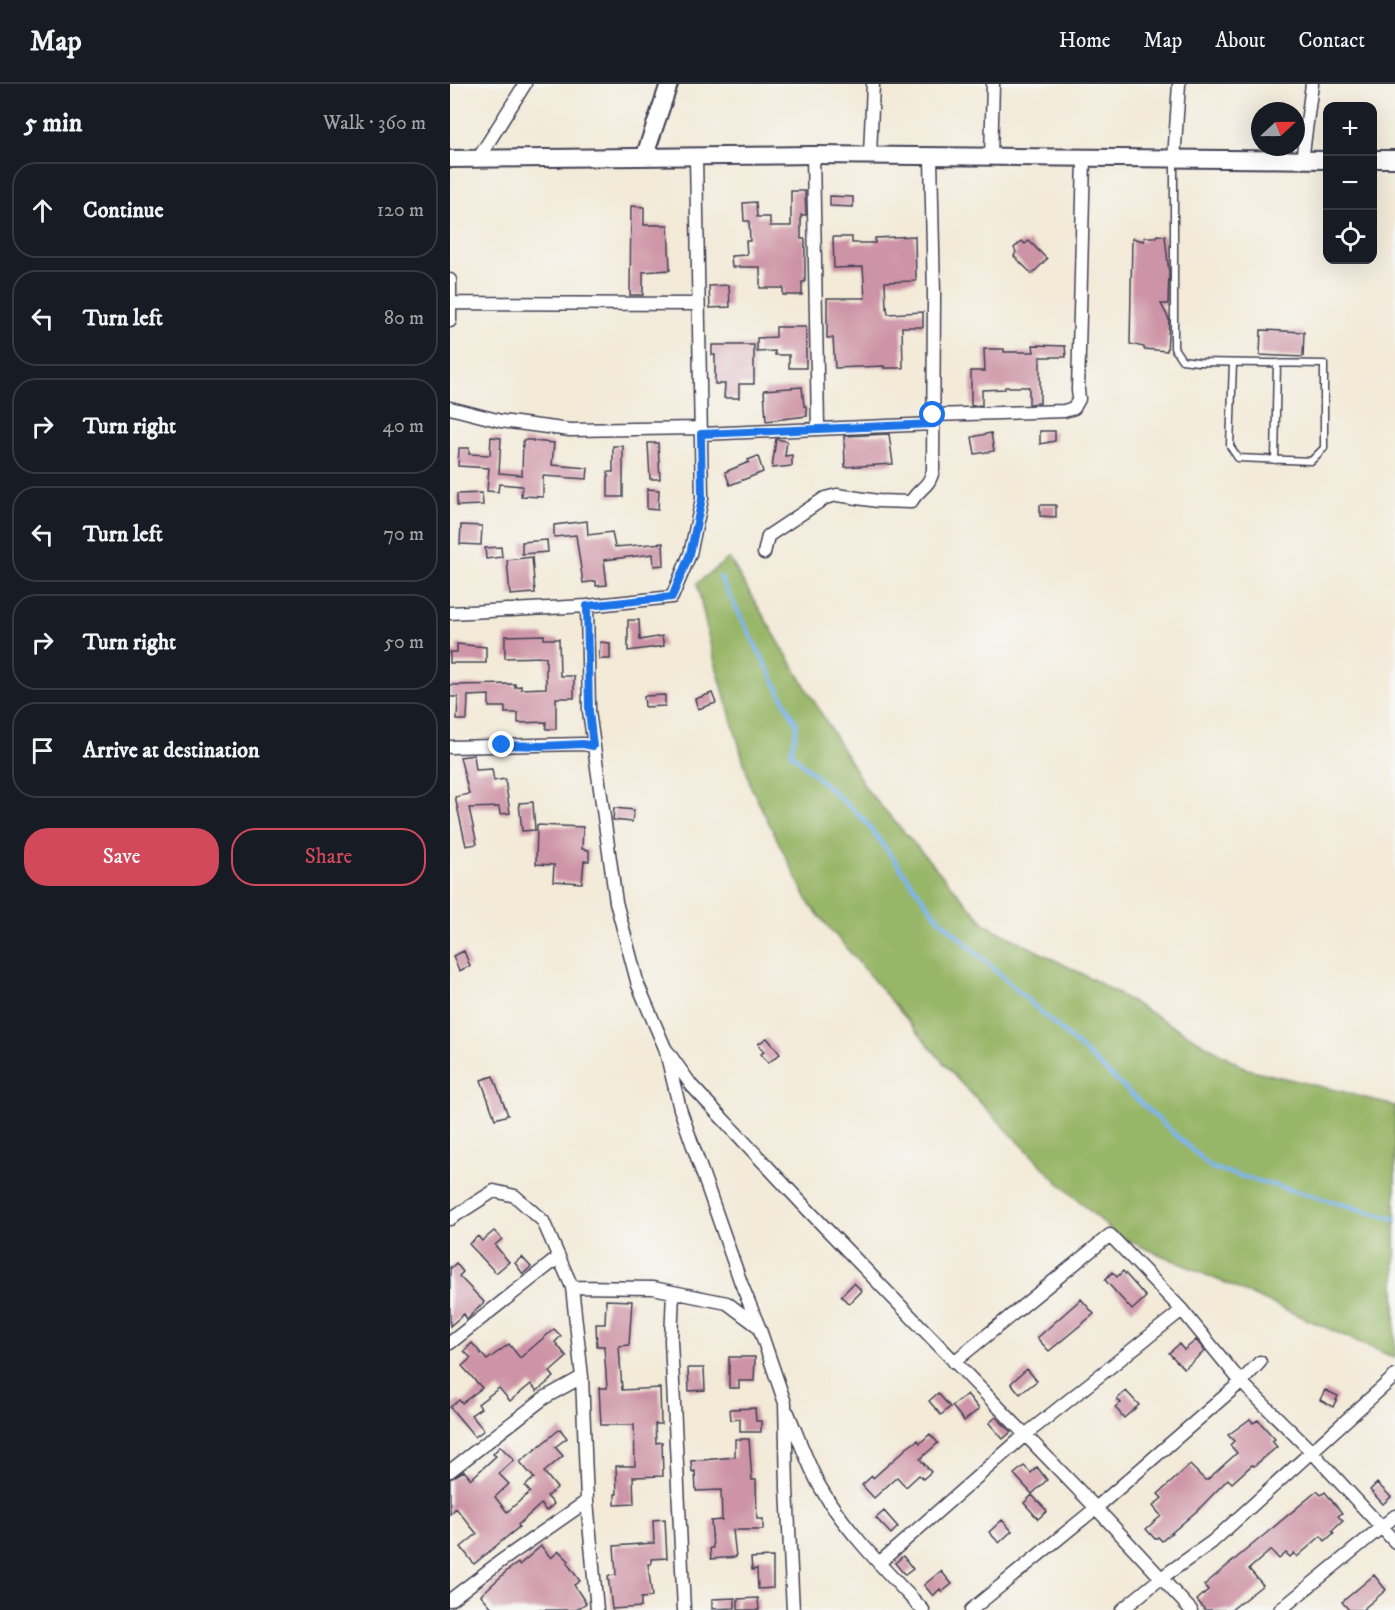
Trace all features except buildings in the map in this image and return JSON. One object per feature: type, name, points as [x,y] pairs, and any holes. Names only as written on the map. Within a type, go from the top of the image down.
[{"type":"street","points":[[478,159],[525,84]]},
{"type":"street","points":[[645,155],[669,84]]},
{"type":"street","points":[[870,155],[873,84]]},
{"type":"street","points":[[991,157],[993,84]]},
{"type":"street","points":[[1174,160],[1179,84]]},
{"type":"street","points":[[1302,161],[1312,84]]},
{"type":"street","points":[[450,159],[645,155],[870,155],[931,158],[1323,160]]},
{"type":"street","points":[[813,155],[818,427]]},
{"type":"street","points":[[450,613],[587,606],[672,597],[690,554],[702,499],[696,156]]},
{"type":"street","points":[[765,553],[768,536],[825,498],[837,495],[878,501],[911,502],[916,494],[927,486],[931,478],[933,470],[934,295],[931,158]]},
{"type":"street","points":[[450,408],[501,421],[570,430],[701,431],[818,427],[1064,411],[1074,408],[1079,399],[1084,159]]},
{"type":"street","points":[[1377,159],[1395,159]]},
{"type":"street","points":[[450,280],[450,321]]},
{"type":"street","points":[[451,303],[698,304]]},
{"type":"street","points":[[587,606],[589,711],[593,746],[616,902],[638,985],[665,1048],[680,1109],[741,1283],[785,1403],[819,1485],[837,1512],[879,1563],[922,1610]]},
{"type":"street","points":[[450,747],[583,744],[593,746]]},
{"type":"street","points":[[665,1048],[692,1086],[1191,1610]]},
{"type":"street","points":[[450,1219],[494,1191],[515,1196],[543,1221],[572,1287],[582,1377],[587,1501],[597,1610]]},
{"type":"street","points":[[954,1362],[1110,1235],[1182,1310],[1241,1382],[1312,1452],[1395,1542]]},
{"type":"street","points":[[450,1343],[559,1257]]},
{"type":"street","points":[[572,1287],[653,1288],[727,1303],[759,1327]]},
{"type":"street","points":[[673,1292],[671,1341],[684,1610]]},
{"type":"street","points":[[879,1563],[1025,1435],[1182,1310]]},
{"type":"street","points":[[970,1610],[1095,1508],[1241,1382],[1260,1362]]},
{"type":"street","points":[[1122,1610],[1161,1578],[1212,1542],[1395,1376]]},
{"type":"street","points":[[450,1471],[544,1398],[582,1377]]},
{"type":"street","points":[[785,1403],[793,1610]]},
{"type":"street","points":[[450,1600],[587,1501]]},
{"type":"street","points":[[1280,1610],[1395,1516]]},
{"type":"lane","points":[[1174,160],[1174,348],[1182,360],[1324,364],[1324,448],[1311,461],[1238,459],[1230,446],[1233,363]]},
{"type":"lane","points":[[1275,460],[1276,363]]},
{"type":"green space","points":[[729,558],[867,790],[986,925],[1096,981],[1247,1069],[1395,1106],[1395,1358],[1118,1236],[1059,1183],[958,1080],[810,905],[751,787],[711,648],[697,583]]},
{"type":"waterway","points":[[720,577],[797,725],[791,753],[865,821],[938,918],[1212,1168],[1395,1219]]},
{"type":"route","points":[[502,745],[583,744],[593,746],[589,711],[587,606],[672,597],[690,554],[702,499],[701,434],[818,427],[933,424],[933,415]]}]
